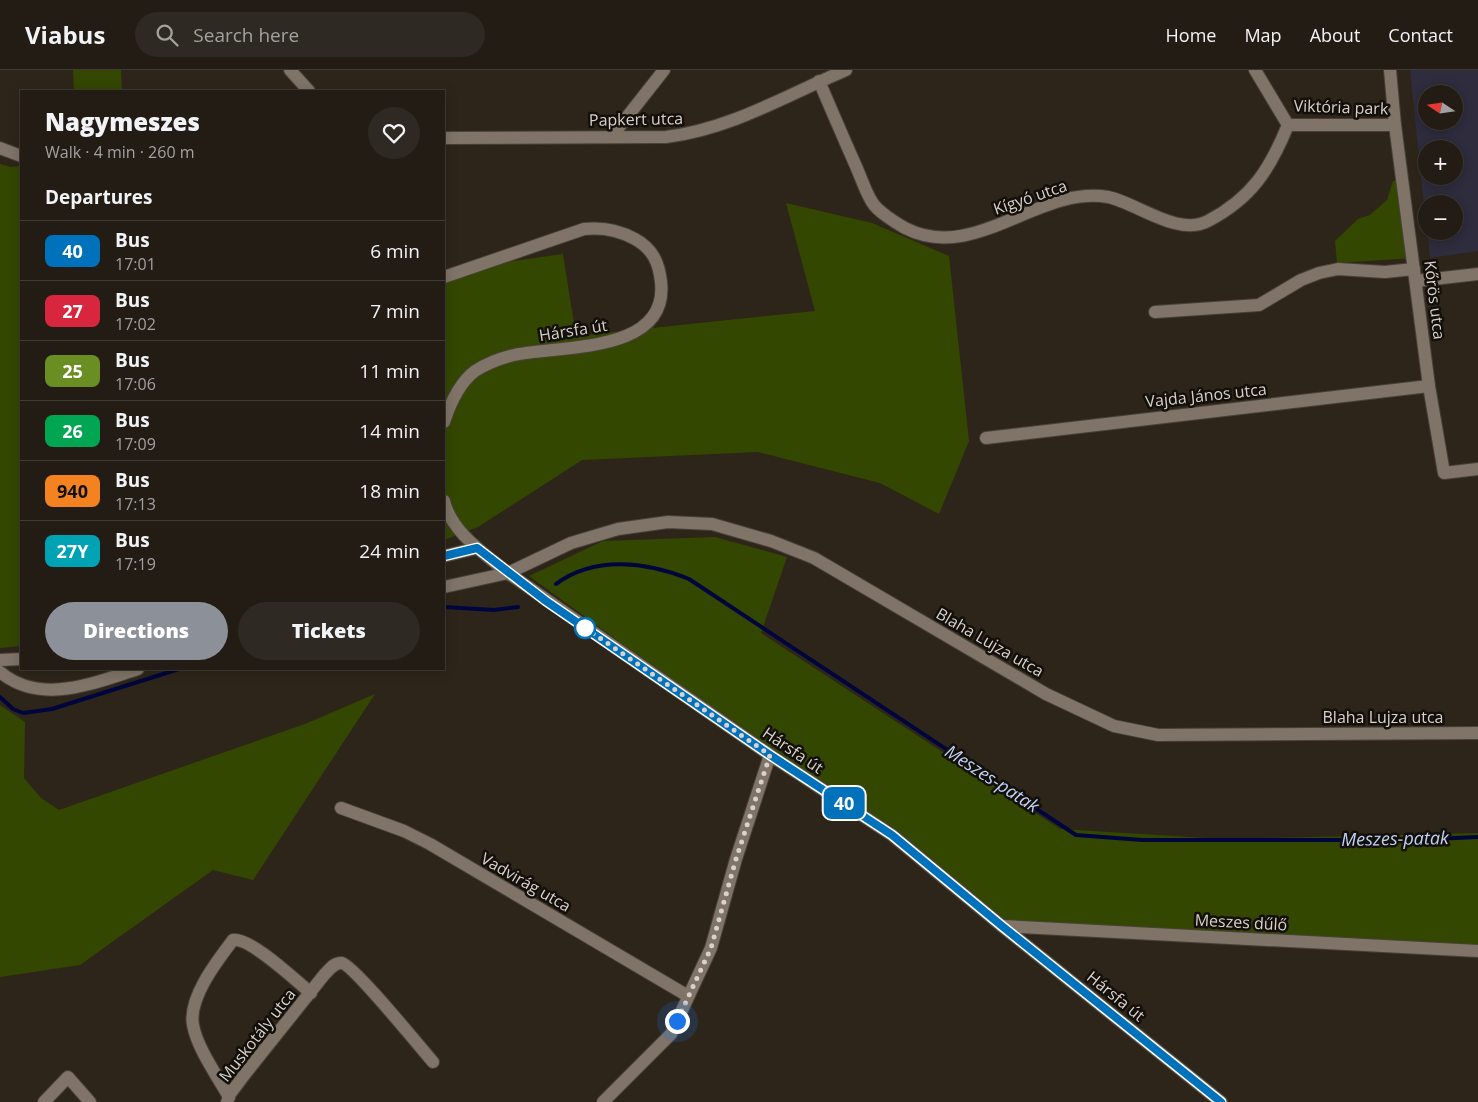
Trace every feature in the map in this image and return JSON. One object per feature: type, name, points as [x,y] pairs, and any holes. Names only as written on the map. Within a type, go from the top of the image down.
[{"type":"street","points":[[290,70],[308,90]]},
{"type":"street","points":[[612,136],[664,70]]},
{"type":"street","name":"Papkert utca","points":[[445,138],[666,137],[695,134],[722,125],[846,70]]},
{"type":"street","name":"Viktória park","points":[[1255,70],[1288,125],[1395,124]]},
{"type":"street","name":"Kőrös utca","points":[[1390,70],[1395,124],[1429,386],[1444,474],[1478,469]]},
{"type":"street","name":"Kígyó utca","points":[[819,81],[873,204],[905,228],[942,238],[980,233],[1017,216],[1081,196],[1108,198],[1182,225],[1207,222],[1253,190],[1277,152],[1288,125]]},
{"type":"street","points":[[0,148],[20,156]]},
{"type":"street","name":"Hársfa út","points":[[445,277],[584,229],[598,227],[627,234],[648,248],[653,254],[660,271],[662,287],[658,303],[651,318],[638,330],[624,338],[602,344],[515,355],[493,362],[475,372],[462,385],[449,407],[445,419]]},
{"type":"street","points":[[1155,312],[1259,305],[1301,280],[1319,273],[1338,269],[1415,275],[1478,274]]},
{"type":"street","name":"Vajda János utca","points":[[986,438],[1429,386]]},
{"type":"street","name":"Hársfa út","points":[[445,503],[455,525],[477,548],[508,572],[770,755],[892,835],[1221,1102]]},
{"type":"street","name":"Blaha Lujza utca","points":[[445,587],[508,572],[571,543],[618,529],[668,522],[712,524],[771,541],[814,558],[1046,694],[1114,726],[1158,735],[1478,733]]},
{"type":"street","points":[[445,556],[477,548]]},
{"type":"street","points":[[0,660],[20,659]]},
{"type":"street","points":[[0,672],[9,679],[32,690],[73,689],[135,670]]},
{"type":"street","points":[[603,1102],[671,1034],[711,948],[736,859],[770,755]]},
{"type":"street","name":"Vadvirág utca","points":[[341,808],[404,831],[430,844],[688,996]]},
{"type":"street","name":"Meszes dűlő","points":[[1002,926],[1478,951]]},
{"type":"street","name":"Muskotály utca","points":[[311,993],[251,945],[239,939],[233,940],[217,962],[195,1001],[192,1014],[197,1037],[228,1100],[335,964],[345,964],[433,1062]]},
{"type":"street","points":[[44,1102],[68,1077],[90,1102]]},
{"type":"shaded area","points":[[1410,70],[1478,70],[1478,251],[1430,258],[1428,240],[1463,240],[1463,195],[1423,195],[1422,185],[1463,185],[1463,140],[1418,140],[1418,148]]},
{"type":"green space","points":[[73,70],[121,70],[122,90],[74,90]]},
{"type":"green space","points":[[0,164],[11,167],[20,166],[20,646],[0,648]]},
{"type":"green space","points":[[1403,180],[1413,258],[1337,263],[1335,241],[1358,219],[1370,215],[1387,200],[1393,181]]},
{"type":"green space","points":[[786,203],[872,223],[949,256],[969,441],[939,514],[880,483],[758,452],[582,460],[478,527],[445,540],[445,271],[563,254],[576,336],[815,311]]},
{"type":"green space","points":[[715,537],[787,557],[761,633],[1060,829],[1222,839],[1478,833],[1478,955],[1002,920],[529,576],[603,541]]},
{"type":"green space","points":[[375,694],[253,880],[213,870],[80,965],[0,977],[0,705],[25,722],[24,778],[41,798],[59,810],[305,724]]},
{"type":"waterway","name":"Meszes-patak","points":[[556,584],[571,575],[587,569],[621,564],[639,565],[689,579],[1076,835],[1142,840],[1411,840],[1478,837]]},
{"type":"waterway","name":"Meszes-patak","points":[[445,607],[494,610],[518,607]]},
{"type":"waterway","name":"Meszes-patak","points":[[0,697],[13,709],[23,713],[52,709],[176,670]]},
{"type":"bus line","name":"40","points":[[445,556],[477,548],[546,601],[770,755],[892,835],[1221,1102]]},
{"type":"route","points":[[585,628],[578,623],[770,755],[736,859],[711,948],[677,1021]]}]
